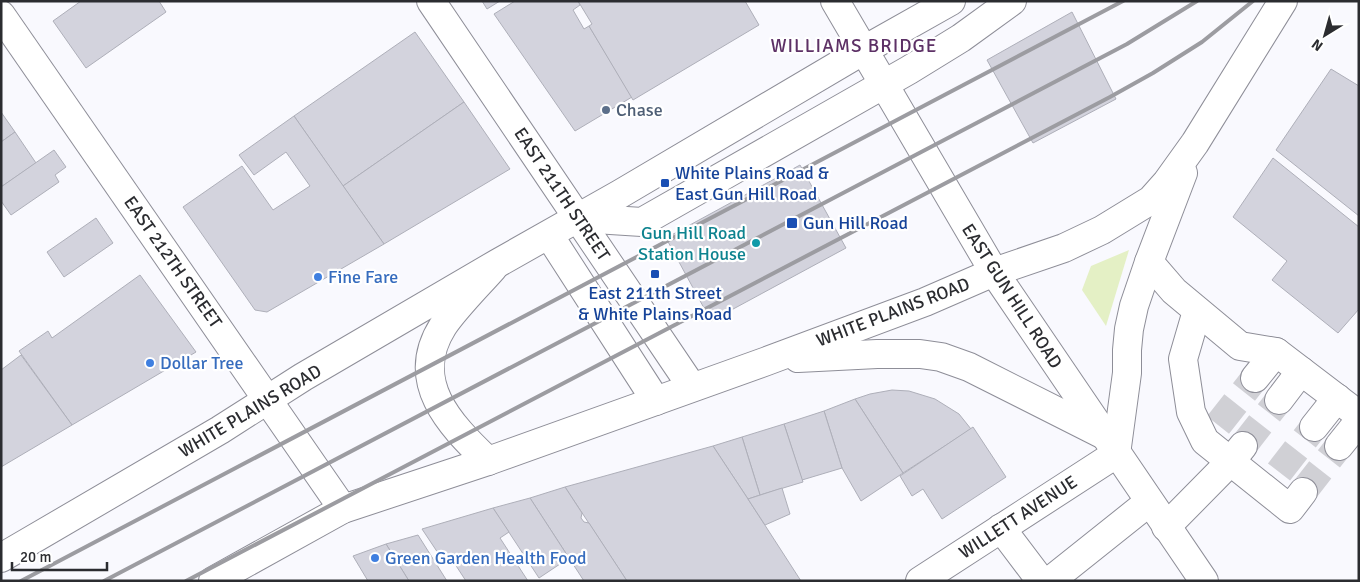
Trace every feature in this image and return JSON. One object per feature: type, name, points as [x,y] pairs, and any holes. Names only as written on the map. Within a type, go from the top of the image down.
[{"type":"main road","name":"EAST 211TH STREET","points":[[430,1],[692,387]]},
{"type":"main road","name":"EAST GUN HILL ROAD","points":[[835,1],[994,272],[1204,581]]},
{"type":"main road","name":"WHITE PLAINS ROAD","points":[[1,558],[220,430],[303,377],[951,1]]},
{"type":"main road","points":[[579,218],[642,222],[961,38],[1012,1]]},
{"type":"main road","name":"WHITE PLAINS ROAD","points":[[213,581],[343,509],[656,401],[925,302],[994,272],[1064,248],[1122,219],[1152,200],[1180,165],[1283,1]]},
{"type":"main road","name":"EAST 212TH STREET","points":[[1,15],[343,509]]},
{"type":"main road","points":[[766,361],[877,354],[920,354],[941,358],[969,367],[1110,444],[1127,373],[1129,329],[1134,306],[1148,262],[1195,143]]},
{"type":"main road","name":"EAST 211TH STREET","points":[[549,234],[656,401]]},
{"type":"main road","points":[[1148,262],[1174,291],[1240,346],[1276,352],[1359,415]]},
{"type":"main road","name":"WHITE PLAINS ROAD","points":[[488,460],[457,430],[443,410],[432,385],[430,361],[433,347],[444,324],[498,263]]},
{"type":"main road","points":[[1197,311],[1183,359],[1190,412],[1236,454],[1272,481],[1290,509],[1303,492]]},
{"type":"main road","points":[[1255,378],[1276,352]]},
{"type":"main road","points":[[1279,400],[1301,371]]},
{"type":"main road","points":[[1314,427],[1337,398]]},
{"type":"main road","points":[[1339,446],[1359,421]]},
{"type":"main road","name":"WILLETT AVENUE","points":[[920,581],[1001,528],[1110,444]]},
{"type":"main road","points":[[1166,527],[1236,454]]},
{"type":"main road","points":[[1050,581],[1149,502]]},
{"type":"main road","points":[[1001,528],[1040,581]]},
{"type":"green space","points":[[1129,250],[1106,326],[1082,290],[1091,266]]},
{"type":"building","points":[[81,1],[159,1],[166,12],[86,68],[53,21]]},
{"type":"building","points":[[482,1],[500,1],[487,9]]},
{"type":"building","points":[[515,1],[578,1],[580,5],[573,10],[584,29],[589,26],[632,97],[575,131],[494,14]]},
{"type":"building","points":[[578,1],[745,1],[759,25],[633,100],[589,26],[592,24]]},
{"type":"building","points":[[1072,12],[1116,99],[1033,143],[987,60]]},
{"type":"building","points":[[415,32],[464,102],[343,186],[294,116]]},
{"type":"building","points":[[1331,69],[1359,86],[1359,216],[1276,150]]},
{"type":"building","points":[[464,102],[510,169],[384,244],[343,186]]},
{"type":"building","points":[[1,112],[15,132],[1,142]]},
{"type":"building","points":[[294,116],[384,244],[267,312],[255,310],[183,207],[242,166],[273,210],[310,186],[286,152],[254,175],[239,155]]},
{"type":"building","points":[[15,132],[36,163],[1,187],[1,142]]},
{"type":"building","points":[[54,150],[66,167],[55,175],[59,182],[11,215],[1,201],[1,187]]},
{"type":"building","points":[[1273,158],[1359,227],[1359,309],[1338,333],[1272,280],[1287,261],[1233,217]]},
{"type":"building","name":"Gun Hill Road Station House","points":[[800,165],[846,248],[711,321],[666,238]]},
{"type":"building","points":[[96,218],[113,243],[64,277],[47,252]]},
{"type":"building","points":[[140,275],[196,352],[72,425],[19,351],[48,331],[52,338]]},
{"type":"building","points":[[21,355],[72,425],[1,467],[1,370]]},
{"type":"building","points":[[892,390],[909,391],[935,399],[959,414],[971,429],[903,473],[855,399]]},
{"type":"building","points":[[855,399],[903,473],[861,501],[842,468],[824,411]]},
{"type":"building","points":[[824,411],[842,468],[802,480],[784,424]]},
{"type":"building","points":[[784,424],[803,482],[760,495],[742,437]]},
{"type":"building","points":[[973,427],[1006,477],[942,519],[923,489],[912,496],[900,476]]},
{"type":"building","points":[[742,437],[760,495],[748,499],[713,446]]},
{"type":"building","points":[[713,446],[801,581],[627,581],[565,487]]},
{"type":"building","points":[[565,487],[582,513],[581,518],[584,522],[589,523],[627,581],[584,581],[530,498]]},
{"type":"building","points":[[782,488],[790,514],[765,525],[748,499]]},
{"type":"building","points":[[530,498],[569,558],[539,578],[493,508]]},
{"type":"building","points":[[493,508],[509,532],[500,538],[528,581],[466,581],[449,555],[442,559],[422,529]]},
{"type":"building","points":[[418,535],[447,581],[409,581],[386,544]]},
{"type":"building","points":[[386,544],[409,581],[368,581],[353,556]]},
{"type":"tunnel","points":[[1218,425],[1255,378]]},
{"type":"tunnel","points":[[1243,446],[1279,400]]},
{"type":"tunnel","points":[[1279,472],[1314,427]]},
{"type":"tunnel","points":[[1303,492],[1339,446]]},
{"type":"railway","points":[[21,581],[1123,1]]},
{"type":"railway","points":[[104,581],[1127,44],[1197,1]]},
{"type":"railway","points":[[186,581],[1110,97],[1202,42],[1253,1]]},
{"type":"place","name":"Chase","points":[[606,110]]},
{"type":"place","name":"White Plains Road & East Gun Hill Road","points":[[665,183]]},
{"type":"place","name":"Gun Hill Road","points":[[792,223]]},
{"type":"place","name":"Gun Hill Road Station House","points":[[756,243]]},
{"type":"place","name":"East 211th Street & White Plains Road","points":[[655,274]]},
{"type":"place","name":"Fine Fare","points":[[318,277]]},
{"type":"place","name":"Dollar Tree","points":[[150,363]]},
{"type":"place","name":"Green Garden Health Food","points":[[375,558]]},
{"type":"district","name":"WILLIAMS BRIDGE","points":[[854,45]]}]
